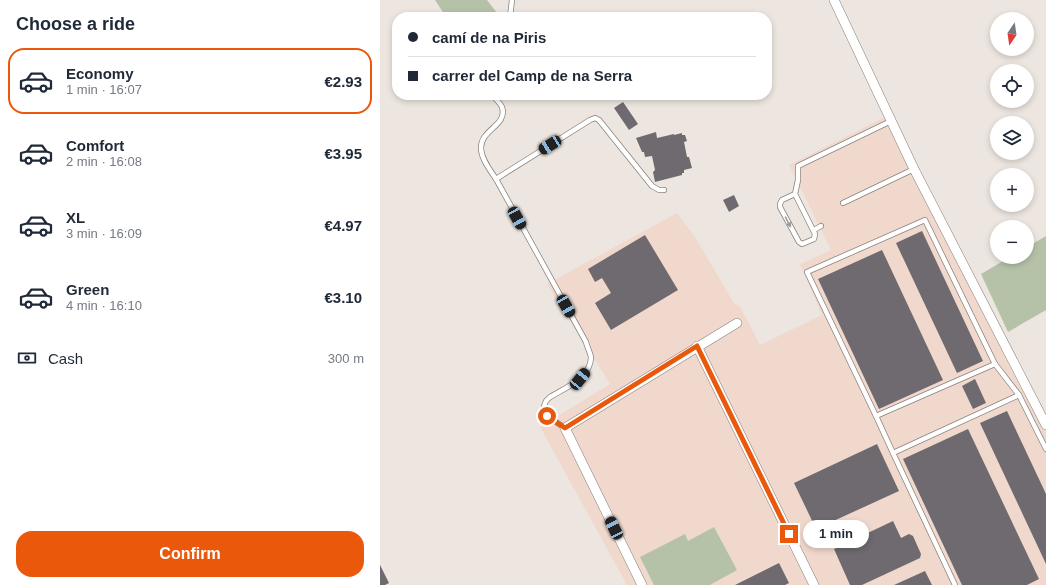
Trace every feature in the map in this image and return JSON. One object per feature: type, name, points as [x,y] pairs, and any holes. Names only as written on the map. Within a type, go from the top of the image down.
[{"type":"street","points":[[834,0],[914,169],[1046,425]]},
{"type":"street","points":[[642,585],[565,428],[697,346],[738,323]]},
{"type":"street","points":[[697,346],[814,585]]},
{"type":"lane","points":[[511,12],[512,0]]},
{"type":"lane","points":[[496,100],[501,106],[501,118],[486,134],[483,139],[481,150],[486,163],[586,342],[591,356],[589,368],[580,379],[550,397],[544,406],[547,416],[565,428]]},
{"type":"lane","points":[[496,179],[595,118],[599,120],[652,186],[659,190],[664,190]]},
{"type":"lane","points":[[795,194],[782,200],[780,207],[800,243],[804,243],[814,239],[815,234],[795,194],[798,180],[798,166],[891,122]]},
{"type":"lane","points":[[843,203],[914,169]]},
{"type":"lane","points":[[954,585],[876,416],[807,272],[925,220],[995,364],[1019,395],[1046,449]]},
{"type":"lane","points":[[814,230],[821,226]]},
{"type":"lane","points":[[876,416],[995,364]]},
{"type":"lane","points":[[893,453],[1019,395]]},
{"type":"shaded area","points":[[889,114],[1046,428],[1046,585],[627,585],[540,427],[610,384],[547,284],[677,213],[695,237],[734,303],[741,308],[760,345],[822,315],[800,264],[831,250],[789,165]]},
{"type":"green space","points":[[435,0],[487,0],[496,12],[443,12]]},
{"type":"green space","points":[[1046,236],[1046,310],[1008,332],[981,274],[998,264],[1034,264],[1034,243]]},
{"type":"green space","points":[[714,527],[737,570],[710,585],[654,585],[640,557],[685,534],[688,541]]},
{"type":"building","points":[[623,102],[638,124],[629,130],[614,108]]},
{"type":"building","points":[[656,132],[657,138],[682,133],[682,135],[685,135],[687,141],[684,142],[687,157],[689,157],[692,168],[684,170],[682,175],[655,182],[653,172],[655,170],[652,156],[645,157],[644,152],[642,152],[636,138]]},
{"type":"building","points":[[734,195],[739,206],[729,212],[723,200]]},
{"type":"building","points":[[922,231],[983,361],[957,373],[896,243]]},
{"type":"building","points":[[645,235],[678,290],[611,330],[595,303],[611,293],[602,278],[595,282],[588,269]]},
{"type":"building","points":[[882,250],[943,380],[879,409],[818,279]]},
{"type":"building","points":[[975,379],[986,403],[973,409],[962,386]]},
{"type":"building","points":[[1007,411],[1046,494],[1046,564],[980,423]]},
{"type":"building","points":[[968,429],[1039,579],[1027,585],[962,585],[903,459]]},
{"type":"building","points":[[877,444],[899,491],[816,529],[794,483]]},
{"type":"building","points":[[893,521],[901,538],[909,534],[913,536],[921,554],[920,558],[862,585],[850,585],[834,549]]},
{"type":"building","points":[[779,563],[789,583],[785,585],[735,585]]},
{"type":"building","points":[[380,565],[389,583],[385,585],[380,585]]},
{"type":"building","points":[[925,571],[932,585],[894,585]]},
{"type":"route","points":[[547,416],[565,428],[697,346],[789,534]]}]
